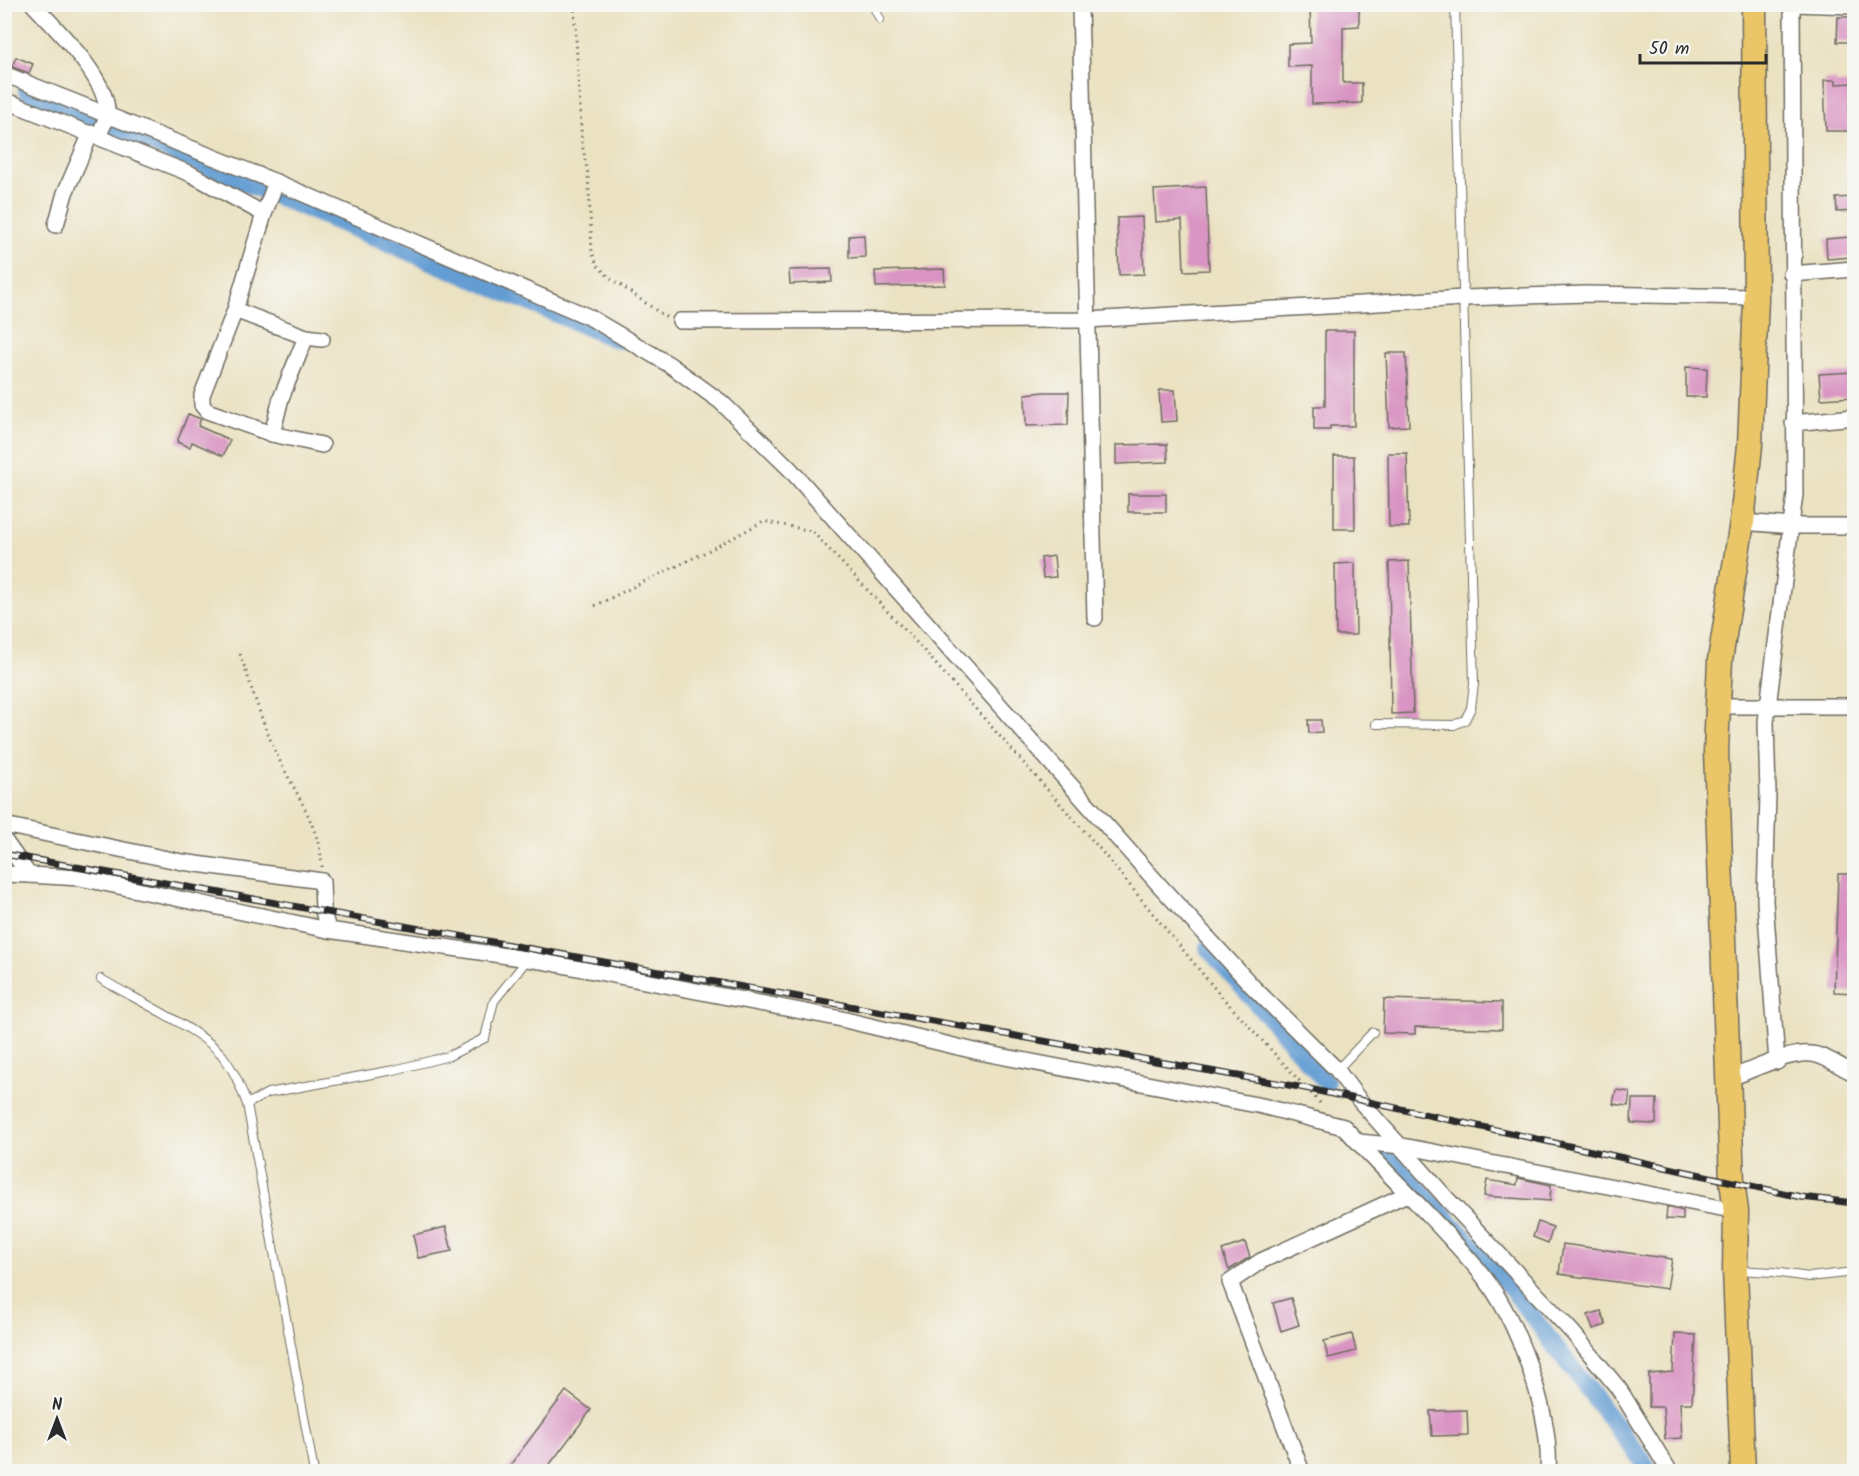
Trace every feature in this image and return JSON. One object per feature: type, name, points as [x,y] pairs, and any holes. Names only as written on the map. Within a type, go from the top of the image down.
[{"type":"main road","points":[[1743,1472],[1735,1270],[1736,1211],[1732,1181],[1716,751],[1720,660],[1742,522],[1750,446],[1755,297],[1754,4]]},
{"type":"street","points":[[33,4],[92,73],[104,97],[101,127],[65,193],[56,225]]},
{"type":"street","points":[[1080,4],[1095,618]]},
{"type":"street","points":[[1777,1062],[1765,901],[1768,707],[1795,494],[1791,274],[1793,4],[1854,6]]},
{"type":"street","points":[[10,92],[101,127],[276,184],[589,317],[670,365],[721,402],[789,468],[1161,887],[1254,988],[1337,1070],[1360,1101],[1403,1146],[1440,1191],[1574,1333],[1619,1389],[1670,1472]]},
{"type":"street","points":[[10,92],[101,127],[191,174],[267,208]]},
{"type":"street","points":[[276,184],[235,310],[202,394],[202,405],[207,411],[272,434],[321,445]]},
{"type":"street","points":[[1791,274],[1854,269]]},
{"type":"street","points":[[680,321],[1087,320],[1464,298],[1587,294],[1755,297]]},
{"type":"street","points":[[235,310],[306,337],[321,339]]},
{"type":"street","points":[[272,434],[280,399],[306,337]]},
{"type":"street","points":[[1794,423],[1854,417]]},
{"type":"street","points":[[1742,522],[1792,526],[1854,526]]},
{"type":"street","points":[[1718,706],[1854,706]]},
{"type":"street","points":[[4,825],[182,862],[322,881],[323,911],[327,930]]},
{"type":"street","points":[[6,839],[29,875]]},
{"type":"street","points":[[4,874],[80,878],[327,930],[528,959],[837,1018],[979,1052],[1262,1106],[1344,1126],[1481,1273],[1509,1320],[1542,1406],[1548,1440],[1548,1472]]},
{"type":"street","points":[[1728,1079],[1793,1055],[1806,1053],[1819,1055],[1854,1073]]},
{"type":"street","points":[[1358,1142],[1403,1146],[1736,1211]]},
{"type":"street","points":[[1302,1472],[1230,1282],[1261,1261],[1407,1194]]},
{"type":"lane","points":[[872,4],[880,19]]},
{"type":"lane","points":[[1376,724],[1454,725],[1465,720],[1471,708],[1474,684],[1455,4]]},
{"type":"lane","points":[[247,1104],[268,1093],[394,1070],[449,1056],[485,1038],[494,1001],[528,959]]},
{"type":"lane","points":[[101,979],[199,1036],[220,1053],[236,1074],[247,1104],[314,1472]]},
{"type":"lane","points":[[1337,1070],[1373,1032]]},
{"type":"lane","points":[[1735,1270],[1809,1277],[1854,1272]]},
{"type":"path","points":[[574,4],[582,144],[588,174],[592,252],[597,265],[656,312],[680,321]]},
{"type":"path","points":[[595,606],[655,574],[728,542],[763,521],[812,531],[917,643],[1094,842],[1221,996],[1344,1126]]},
{"type":"path","points":[[240,654],[276,754],[312,824],[321,850],[322,881]]},
{"type":"building","points":[[1359,4],[1359,26],[1343,27],[1343,83],[1362,83],[1362,103],[1312,104],[1312,66],[1288,67],[1288,44],[1311,43],[1310,5]]},
{"type":"building","points":[[1838,17],[1854,17],[1854,42],[1837,42]]},
{"type":"building","points":[[16,57],[33,64],[29,73],[12,67]]},
{"type":"building","points":[[1824,80],[1836,80],[1836,84],[1854,83],[1854,104],[1849,104],[1849,131],[1826,131]]},
{"type":"building","points":[[1206,187],[1209,270],[1184,271],[1182,220],[1156,222],[1154,190]]},
{"type":"building","points":[[1854,197],[1854,211],[1837,212],[1836,198]]},
{"type":"building","points":[[1142,217],[1144,274],[1119,275],[1117,218]]},
{"type":"building","points":[[864,235],[865,257],[849,258],[849,236]]},
{"type":"building","points":[[1850,237],[1852,257],[1827,259],[1826,239]]},
{"type":"building","points":[[831,269],[832,282],[790,284],[789,270]]},
{"type":"building","points":[[944,269],[945,285],[876,287],[875,271]]},
{"type":"building","points":[[1325,331],[1354,331],[1354,426],[1330,426],[1330,430],[1314,430],[1314,406],[1325,406]]},
{"type":"building","points":[[1386,353],[1406,353],[1409,426],[1389,427]]},
{"type":"building","points":[[1686,367],[1707,368],[1706,397],[1686,397]]},
{"type":"building","points":[[1854,372],[1854,397],[1821,399],[1819,374]]},
{"type":"building","points":[[1159,390],[1175,390],[1177,421],[1161,422]]},
{"type":"building","points":[[1069,392],[1068,425],[1026,426],[1025,394]]},
{"type":"building","points":[[188,414],[201,419],[198,426],[230,440],[223,456],[192,442],[190,447],[177,442]]},
{"type":"building","points":[[1167,444],[1168,462],[1116,464],[1116,445]]},
{"type":"building","points":[[1388,453],[1407,453],[1409,527],[1389,527]]},
{"type":"building","points":[[1334,456],[1354,456],[1355,529],[1334,529]]},
{"type":"building","points":[[1128,494],[1166,494],[1166,512],[1128,512]]},
{"type":"building","points":[[1054,556],[1056,577],[1043,578],[1041,558]]},
{"type":"building","points":[[1409,561],[1413,713],[1391,714],[1389,562]]},
{"type":"building","points":[[1355,563],[1356,635],[1336,635],[1335,564]]},
{"type":"building","points":[[1308,720],[1321,720],[1322,732],[1309,733]]},
{"type":"building","points":[[1838,874],[1854,874],[1854,993],[1834,992]]},
{"type":"building","points":[[1384,999],[1502,1002],[1502,1029],[1415,1027],[1415,1034],[1383,1033]]},
{"type":"building","points":[[1616,1090],[1630,1092],[1628,1106],[1613,1104]]},
{"type":"building","points":[[1632,1099],[1657,1099],[1656,1124],[1631,1123]]},
{"type":"building","points":[[1518,1178],[1551,1185],[1550,1201],[1484,1196],[1487,1180],[1517,1185]]},
{"type":"building","points":[[1667,1207],[1683,1211],[1683,1220],[1666,1219]]},
{"type":"building","points":[[1538,1222],[1553,1227],[1548,1243],[1533,1237]]},
{"type":"building","points":[[446,1227],[452,1251],[418,1258],[413,1235]]},
{"type":"building","points":[[1245,1242],[1250,1257],[1229,1270],[1222,1250]]},
{"type":"building","points":[[1563,1244],[1672,1259],[1667,1289],[1559,1274]]},
{"type":"building","points":[[1291,1298],[1299,1325],[1281,1331],[1273,1303]]},
{"type":"building","points":[[1601,1311],[1606,1325],[1593,1329],[1588,1315]]},
{"type":"building","points":[[1352,1334],[1356,1351],[1328,1358],[1324,1341]]},
{"type":"building","points":[[1675,1334],[1696,1335],[1692,1403],[1680,1403],[1682,1438],[1665,1439],[1663,1407],[1649,1407],[1649,1374],[1673,1372]]},
{"type":"building","points":[[566,1391],[591,1410],[544,1472],[505,1472]]},
{"type":"building","points":[[1467,1410],[1468,1435],[1432,1436],[1430,1411]]},
{"type":"waterway","points":[[27,91],[618,340]]},
{"type":"waterway","points":[[1208,948],[1326,1082]]},
{"type":"waterway","points":[[1388,1157],[1500,1274],[1651,1472]]},
{"type":"railway","points":[[4,854],[1305,1088],[1801,1197],[1854,1203]]}]
